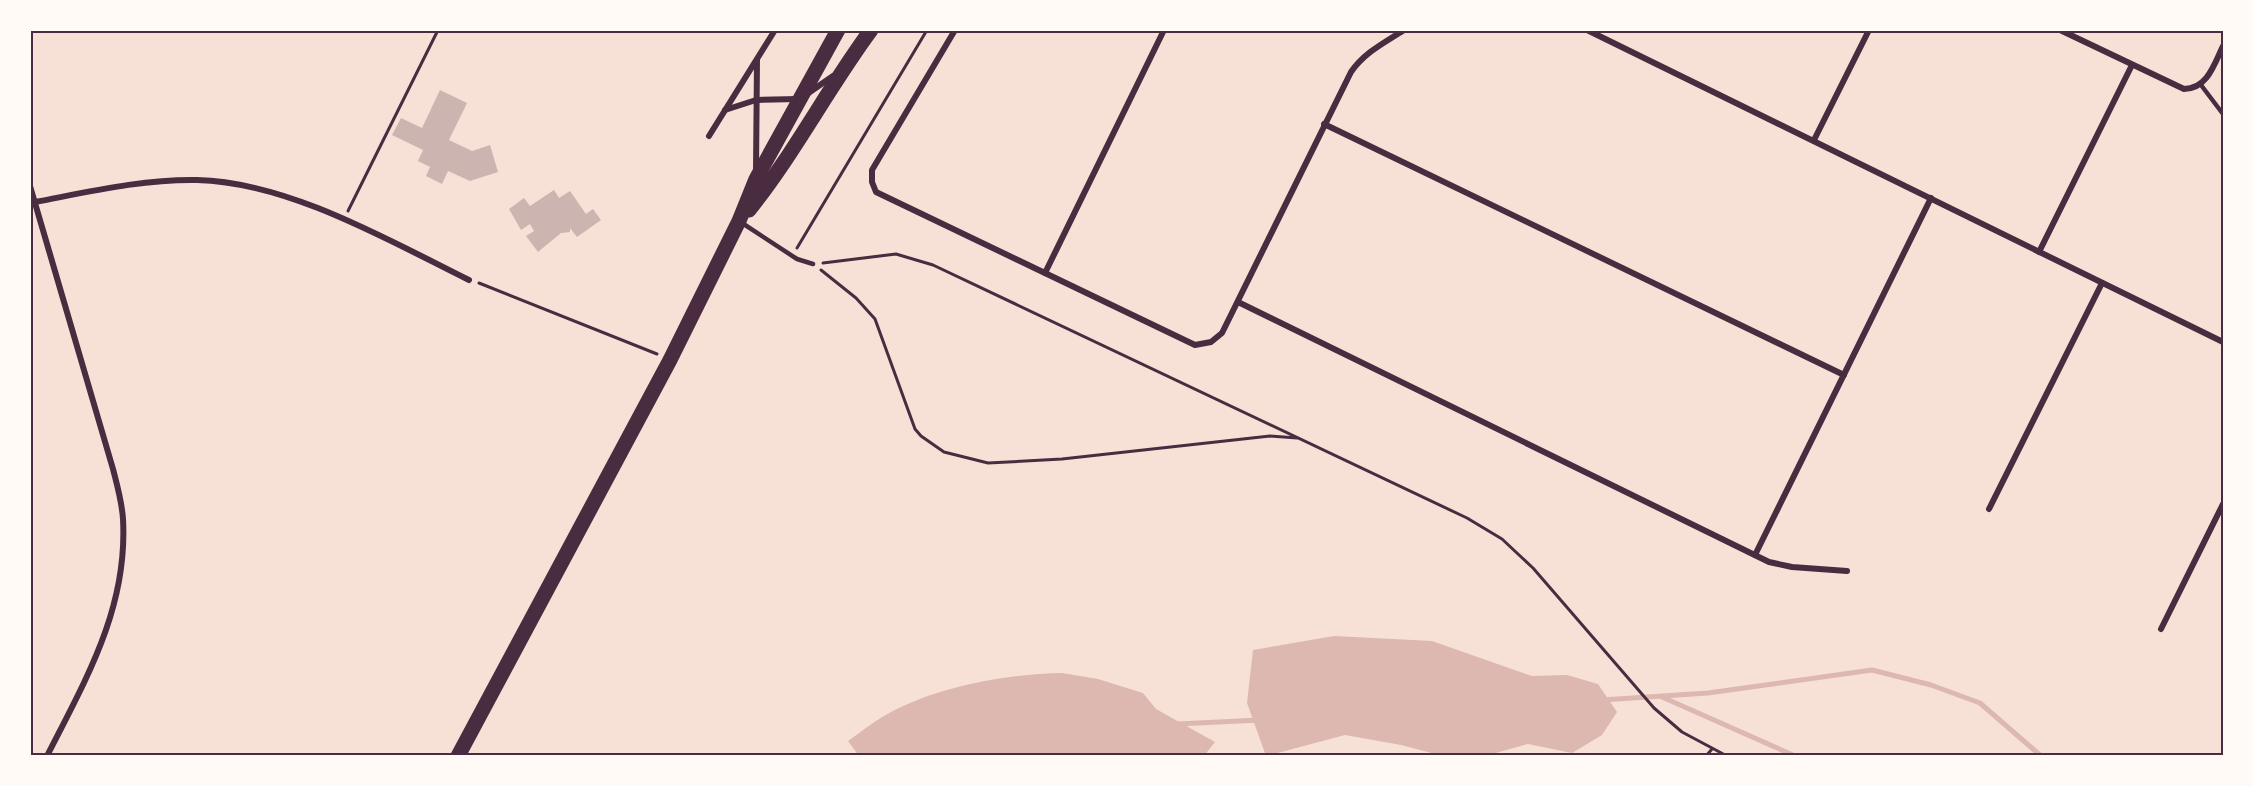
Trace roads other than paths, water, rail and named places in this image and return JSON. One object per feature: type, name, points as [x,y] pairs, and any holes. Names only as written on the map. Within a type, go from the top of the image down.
[{"type":"main road","points":[[458,756],[670,360],[739,221],[756,179],[838,30]]},
{"type":"main road","points":[[739,221],[768,186],[841,71],[871,30]]},
{"type":"street","points":[[709,136],[775,30]]},
{"type":"street","points":[[955,30],[885,144],[872,170],[872,182],[876,192],[1195,345],[1211,342],[1222,333],[1324,124],[1360,58],[1404,30]]},
{"type":"street","points":[[1045,273],[1164,30]]},
{"type":"street","points":[[1587,30],[2223,342]]},
{"type":"street","points":[[1814,140],[1869,30]]},
{"type":"street","points":[[2060,30],[2184,89],[2201,86],[2223,46]]},
{"type":"street","points":[[756,179],[757,59]]},
{"type":"street","points":[[2039,252],[2132,65]]},
{"type":"street","points":[[725,110],[756,100],[801,99],[841,71]]},
{"type":"street","points":[[1324,124],[1844,375]]},
{"type":"street","points":[[35,202],[145,183],[198,180],[273,191],[344,221],[469,280]]},
{"type":"street","points":[[30,186],[113,469],[123,517],[123,562],[114,612],[93,665],[47,756]]},
{"type":"street","points":[[1755,555],[1931,198]]},
{"type":"street","points":[[1989,509],[2102,283]]},
{"type":"street","points":[[1238,302],[1755,555],[1792,567],[1847,571]]},
{"type":"street","points":[[2162,629],[2223,504]]},
{"type":"lane","points":[[2201,86],[2223,114]]},
{"type":"lane","points":[[739,221],[792,256],[813,264]]},
{"type":"waterway","points":[[1602,700],[1708,693],[1872,670],[1931,685],[1980,703],[2041,756]]},
{"type":"waterway","points":[[1662,697],[1795,756]]},
{"type":"waterway","points":[[1177,724],[1260,720]]}]
